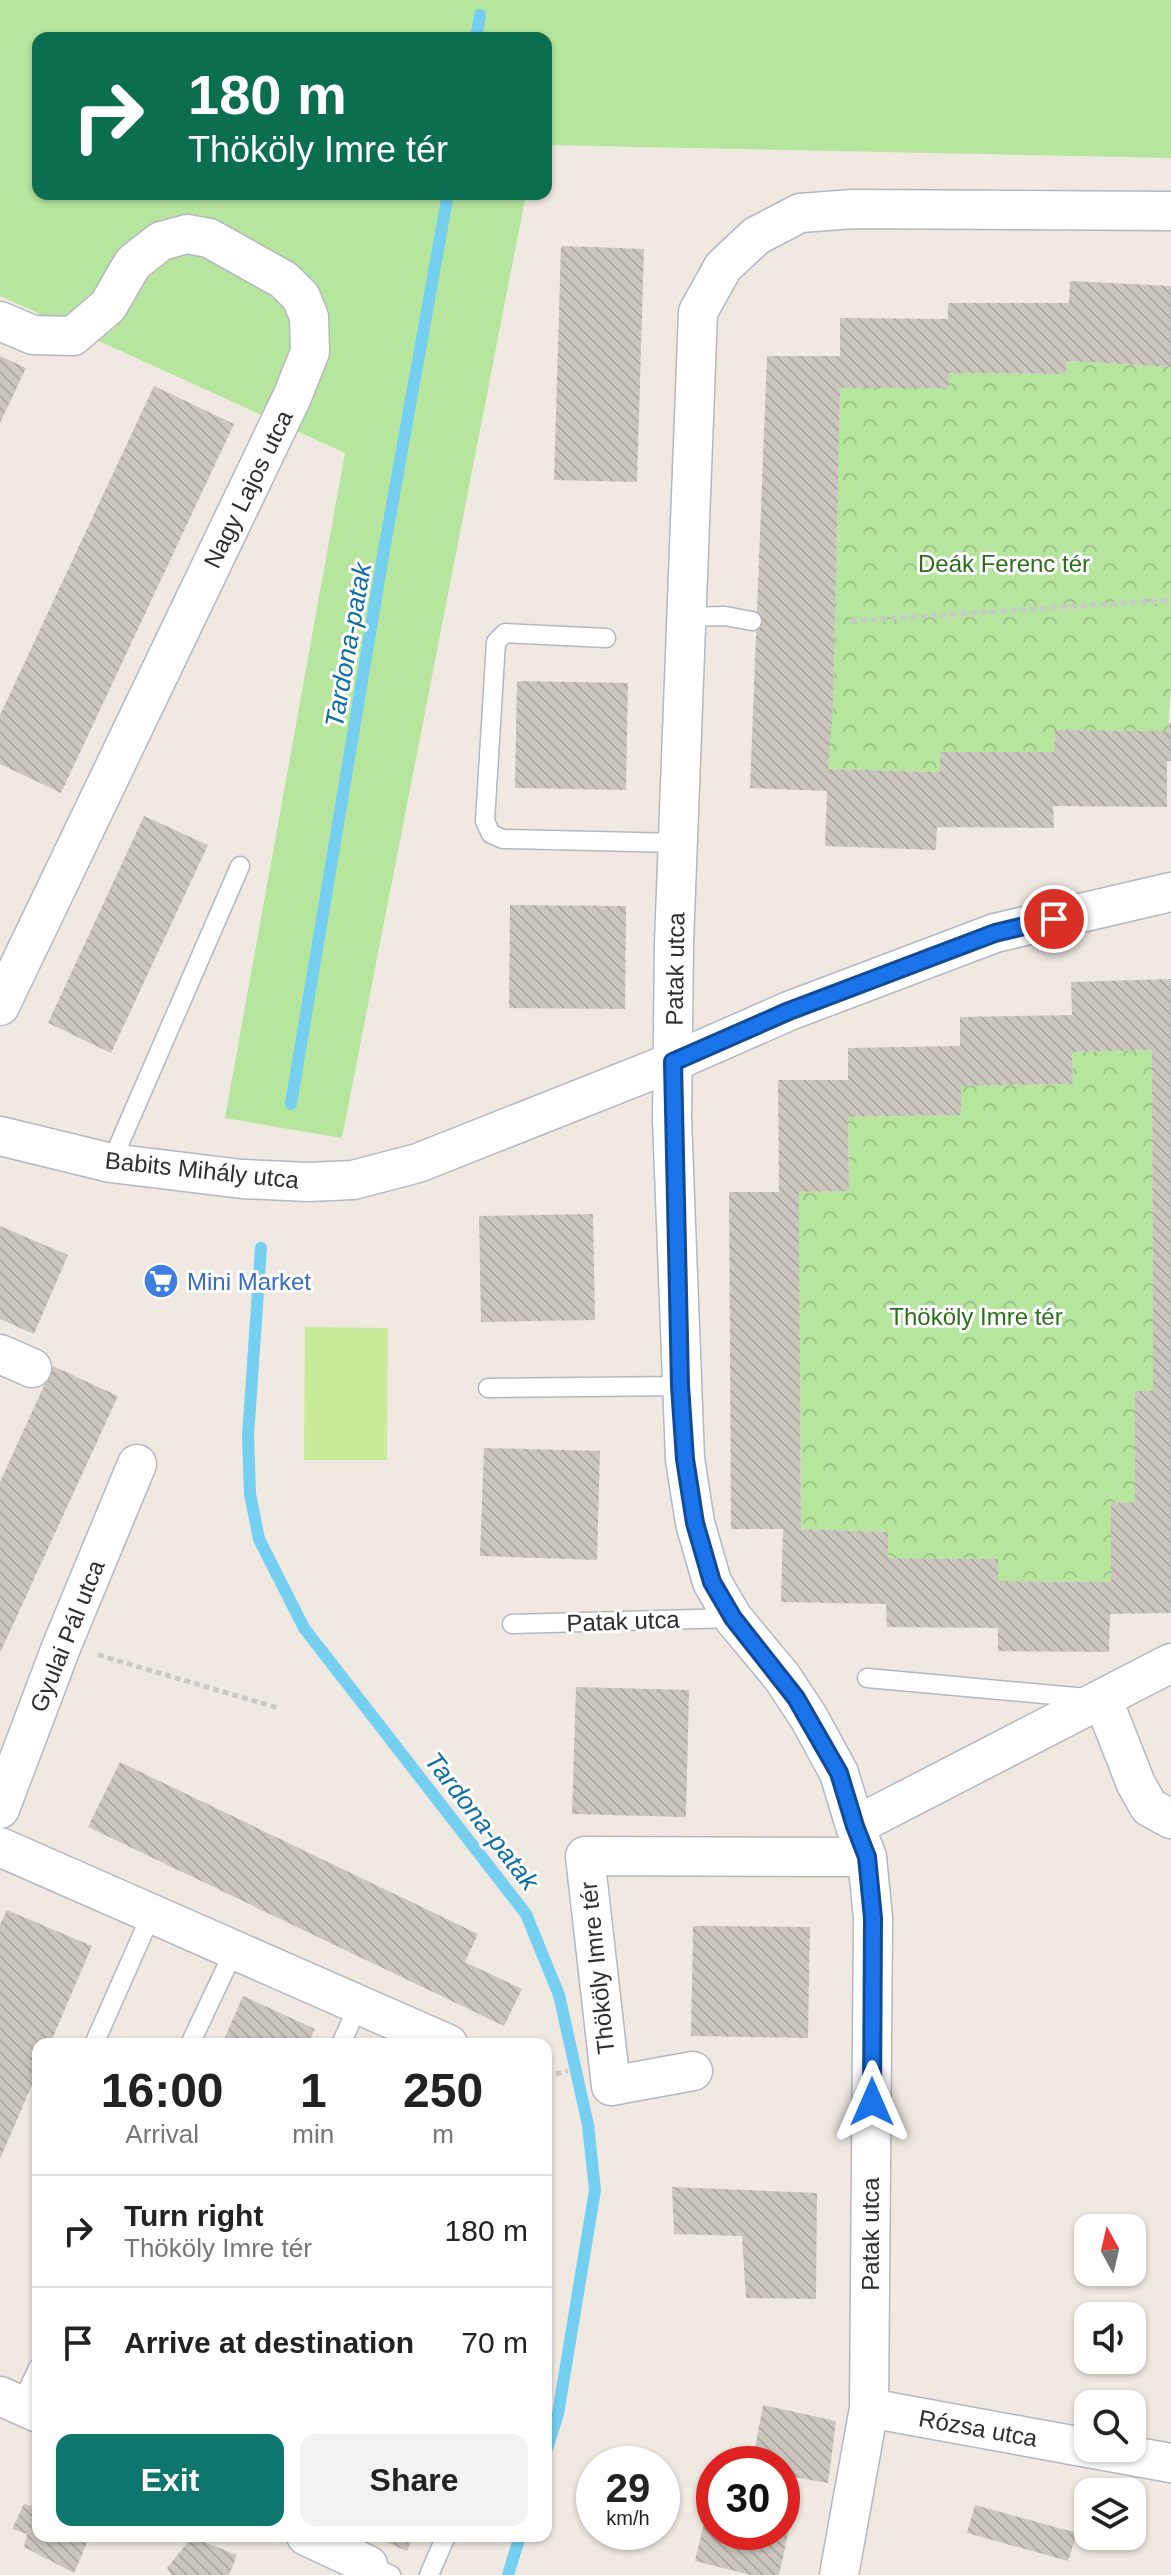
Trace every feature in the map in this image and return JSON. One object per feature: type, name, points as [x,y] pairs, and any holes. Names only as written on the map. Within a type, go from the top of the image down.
[{"type":"street","name":"Patak utca","points":[[839,2575],[869,2408],[873,1918],[861,1842],[839,1773],[782,1677],[733,1618],[712,1582],[695,1523],[685,1459],[680,1386],[673,1062],[685,617],[698,312],[723,267],[756,236],[800,213],[853,209],[1171,211]]},
{"type":"street","name":"Nagy Lajos utca","points":[[0,321],[33,335],[73,336],[108,306],[133,263],[161,241],[187,234],[209,238],[284,280],[301,297],[309,317],[310,352],[292,397],[0,1006]]},
{"type":"street","points":[[673,1062],[789,1011],[995,933],[1171,892]]},
{"type":"street","name":"Babits Mihály utca","points":[[0,1136],[111,1163],[242,1179],[308,1182],[353,1180],[418,1163],[673,1062]]},
{"type":"street","name":"Gyulai Pál utca","points":[[0,1809],[62,1645],[137,1464]]},
{"type":"street","name":"Thököly Imre tér","points":[[693,2071],[611,2086],[585,1856],[861,1842],[1171,1663]]},
{"type":"street","points":[[1103,1700],[1136,1784],[1149,1807],[1171,1819]]},
{"type":"street","points":[[0,1847],[435,2038]]},
{"type":"street","name":"Rózsa utca","points":[[869,2408],[1074,2445]]},
{"type":"street","name":"Rózsa utca","points":[[1146,2458],[1171,2463]]},
{"type":"street","points":[[317,2542],[374,2572]]},
{"type":"lane","points":[[685,617],[725,616],[752,621]]},
{"type":"lane","points":[[606,638],[505,633],[496,642],[485,821],[491,834],[503,839],[679,843]]},
{"type":"lane","points":[[111,1163],[240,866]]},
{"type":"lane","points":[[488,1388],[680,1386]]},
{"type":"lane","name":"Patak utca","points":[[512,1624],[733,1618]]},
{"type":"lane","points":[[867,1678],[1103,1700]]},
{"type":"lane","points":[[97,2038],[152,1913]]},
{"type":"lane","points":[[193,2038],[234,1951]]},
{"type":"lane","points":[[344,2038],[359,2004]]},
{"type":"lane","points":[[20,2405],[32,2380]]},
{"type":"lane","points":[[429,2575],[443,2542]]},
{"type":"path","points":[[851,621],[1171,600]]},
{"type":"path","points":[[62,1645],[278,1708]]},
{"type":"path","points":[[552,2075],[579,2068]]},
{"type":"green space","points":[[0,0],[1171,0],[1171,158],[552,145],[552,32],[32,32],[32,200],[525,200],[342,1138],[225,1118],[345,453],[0,296]]},
{"type":"green space","name":"Deák Ferenc tér","points":[[1067,361],[1171,367],[1171,687],[1168,731],[1055,730],[1054,752],[940,752],[940,772],[828,769],[833,688],[840,388],[947,388],[948,373],[1066,374]]},
{"type":"green space","name":"Thököly Imre tér","points":[[1152,1050],[1153,1391],[1136,1391],[1135,1502],[1111,1503],[1111,1582],[998,1581],[997,1559],[888,1558],[888,1532],[801,1529],[799,1192],[849,1191],[848,1117],[961,1115],[961,1086],[1073,1084],[1072,1052]]},
{"type":"green space","points":[[305,1327],[388,1328],[387,1460],[304,1460]]},
{"type":"building","points":[[561,246],[644,249],[637,482],[554,480]]},
{"type":"building","points":[[1070,281],[1171,286],[1171,367],[1067,361],[1066,374],[948,373],[948,388],[840,388],[833,706],[828,769],[940,772],[940,752],[1054,752],[1055,730],[1168,731],[1171,723],[1167,807],[1053,806],[1054,828],[937,827],[936,850],[825,846],[827,791],[750,788],[767,356],[840,356],[840,318],[948,319],[948,303],[1069,303]]},
{"type":"building","points":[[0,356],[26,368],[0,423]]},
{"type":"building","points":[[154,386],[234,424],[61,793],[0,764],[0,715]]},
{"type":"building","points":[[517,681],[628,683],[626,790],[515,788]]},
{"type":"building","points":[[144,816],[208,845],[111,1053],[48,1023]]},
{"type":"building","points":[[510,905],[626,906],[625,1009],[509,1008]]},
{"type":"building","points":[[1171,979],[1171,1613],[1110,1614],[1109,1652],[998,1651],[998,1628],[887,1627],[886,1604],[781,1602],[783,1529],[731,1529],[729,1192],[779,1192],[778,1080],[848,1080],[848,1048],[960,1046],[960,1017],[1072,1015],[1071,982]],"holes":[[[1152,1050],[1153,1391],[1135,1391],[1135,1502],[1111,1503],[1111,1582],[998,1581],[998,1559],[888,1558],[888,1532],[801,1529],[799,1192],[849,1191],[848,1117],[961,1115],[961,1086],[1073,1084],[1072,1052]]]},
{"type":"building","points":[[593,1214],[595,1320],[481,1322],[479,1216]]},
{"type":"building","points":[[0,1226],[68,1255],[34,1334],[0,1319]]},
{"type":"building","points":[[53,1366],[118,1396],[0,1653],[0,1482]]},
{"type":"building","points":[[484,1448],[600,1451],[597,1560],[480,1556]]},
{"type":"building","points":[[576,1687],[689,1690],[686,1817],[572,1814]]},
{"type":"building","points":[[120,1762],[478,1934],[465,1962],[522,1989],[504,2026],[88,1827]]},
{"type":"building","points":[[7,1910],[92,1946],[53,2038],[32,2038],[32,2085],[0,2159],[0,1925]]},
{"type":"building","points":[[693,1926],[810,1927],[808,2038],[691,2036]]},
{"type":"building","points":[[243,1996],[315,2029],[311,2038],[225,2038]]},
{"type":"building","points":[[672,2187],[817,2193],[816,2299],[746,2298],[742,2236],[674,2234]]},
{"type":"building","points":[[763,2405],[836,2421],[828,2483],[800,2478],[800,2446],[755,2446]]},
{"type":"building","points":[[24,2504],[32,2506],[32,2542],[87,2542],[74,2573],[24,2547],[27,2534],[12,2529]]},
{"type":"building","points":[[975,2505],[1074,2532],[1074,2542],[1068,2561],[967,2533]]},
{"type":"building","points":[[188,2542],[204,2542],[237,2555],[229,2575],[172,2575],[167,2568]]},
{"type":"building","points":[[386,2542],[411,2542],[407,2551]]},
{"type":"building","points":[[698,2550],[784,2550],[779,2575],[751,2575],[695,2561]]},
{"type":"waterway","name":"Tardona-patak","points":[[477,32],[480,15]]},
{"type":"waterway","name":"Tardona-patak","points":[[291,1104],[384,550],[447,200]]},
{"type":"waterway","name":"Tardona-patak","points":[[261,1248],[248,1436],[250,1494],[259,1539],[304,1628],[526,1914],[559,1995],[588,2125],[595,2190],[558,2414],[552,2433]]},
{"type":"waterway","name":"Tardona-patak","points":[[508,2575],[518,2542]]},
{"type":"place","name":"Mini Market","points":[[161,1281]]},
{"type":"route","points":[[872,2102],[873,1918],[867,1857],[839,1773],[796,1698],[733,1618],[712,1582],[695,1523],[685,1459],[680,1386],[673,1062],[789,1011],[995,933],[1054,919]]}]
